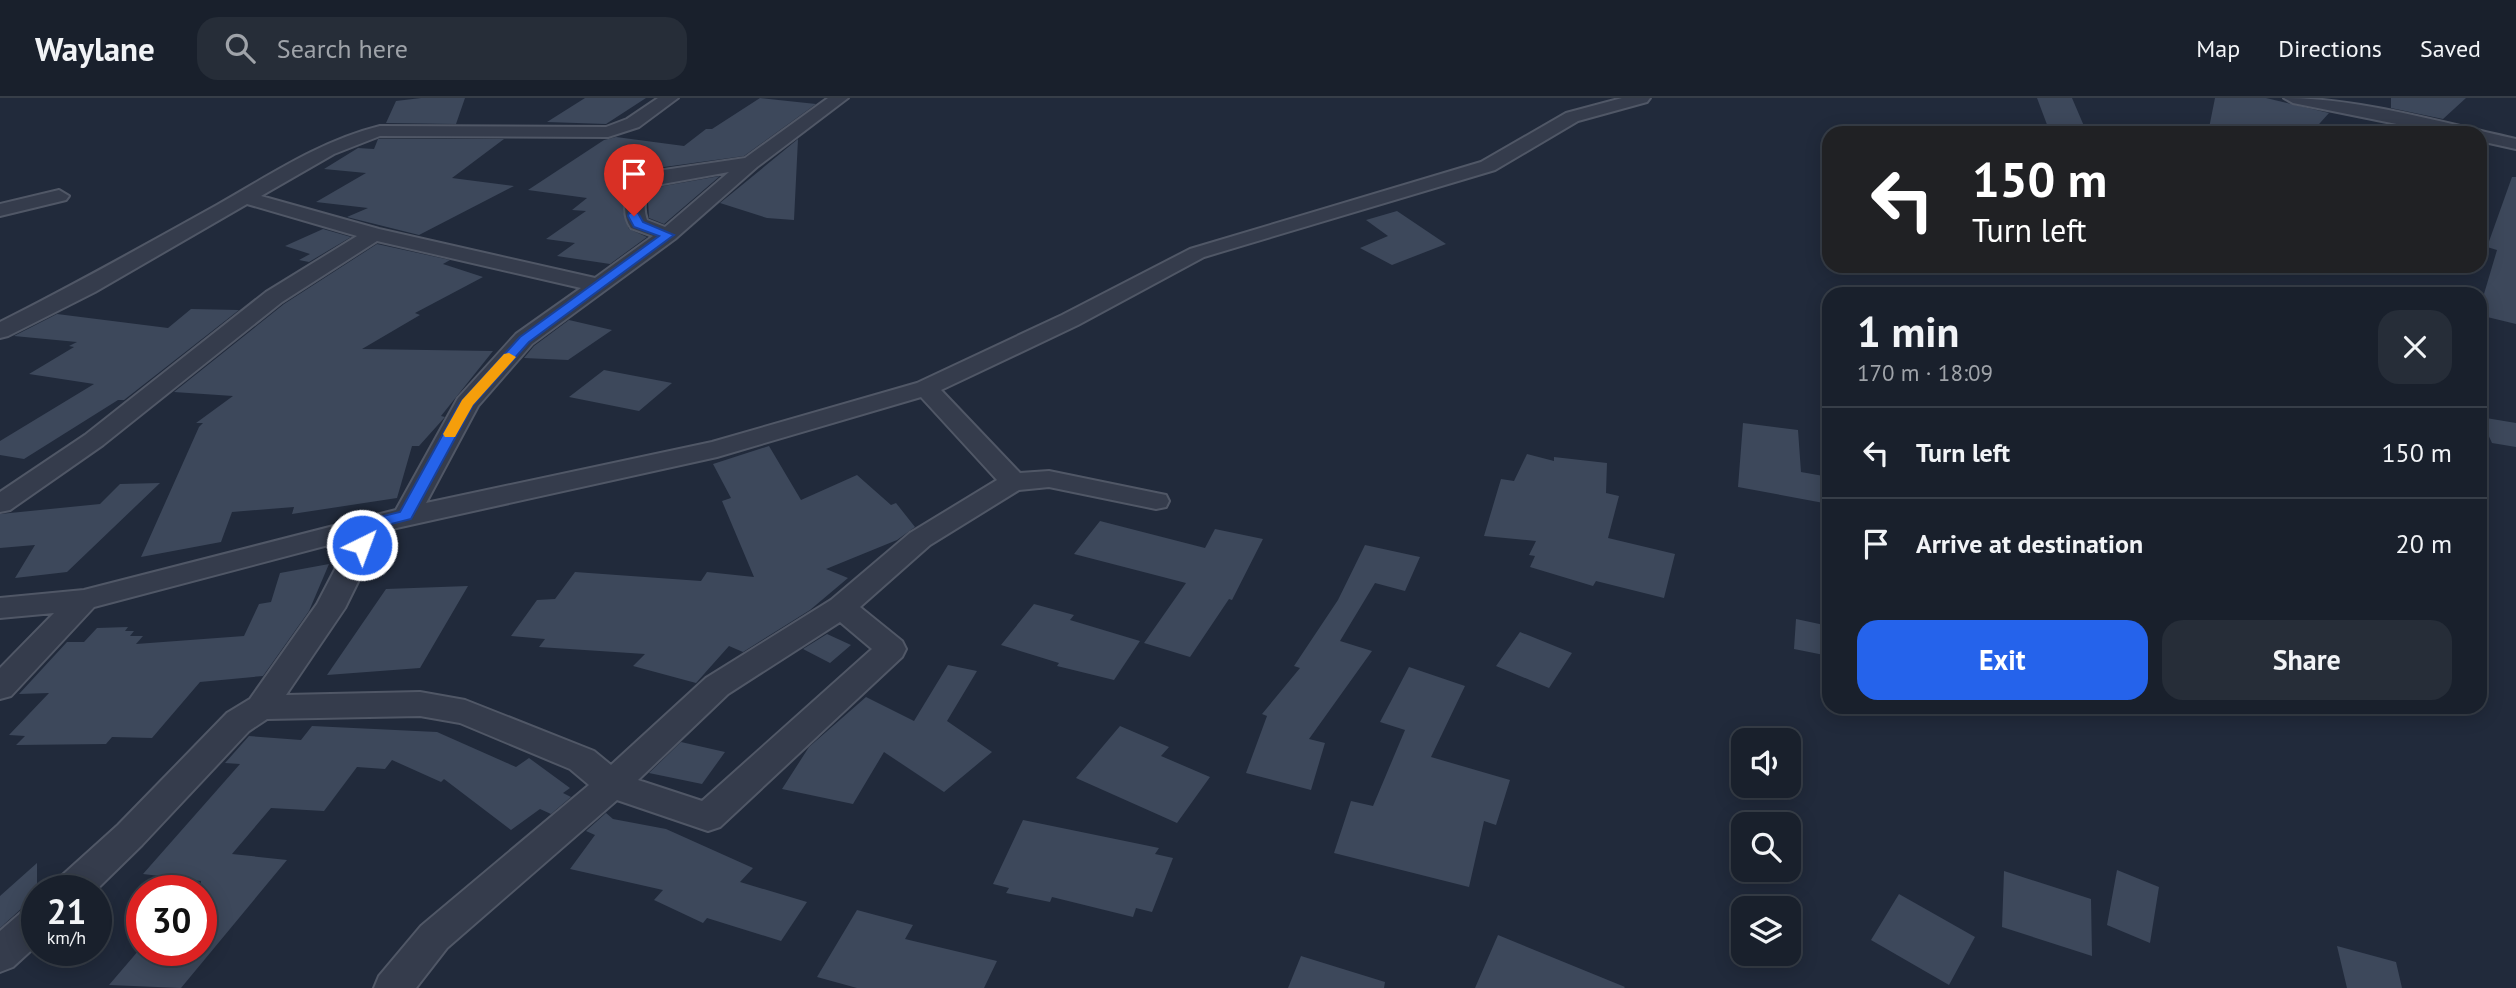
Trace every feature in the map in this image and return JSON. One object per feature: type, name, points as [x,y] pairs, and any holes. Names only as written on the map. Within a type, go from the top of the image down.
[{"type":"street","points":[[0,331],[86,286],[337,144],[358,135],[380,131],[608,132],[633,123],[669,98]]},
{"type":"street","points":[[803,98],[834,101]]},
{"type":"street","points":[[0,608],[83,600],[406,516],[717,449],[926,388],[1070,320],[1196,253],[1488,166],[1572,117],[1641,98]]},
{"type":"street","points":[[2292,98],[2433,126]]},
{"type":"street","points":[[406,516],[467,403],[524,339],[668,235],[750,163],[834,101]]},
{"type":"street","points":[[2487,138],[2516,144]]},
{"type":"street","points":[[668,235],[638,224],[634,216],[634,203],[640,188],[647,181],[657,177],[750,163]]},
{"type":"street","points":[[0,210],[59,196]]},
{"type":"street","points":[[245,197],[374,234],[597,285]]},
{"type":"street","points":[[0,504],[93,440],[274,297],[374,234]]},
{"type":"street","points":[[926,388],[1013,482]]},
{"type":"street","points":[[393,988],[434,937],[612,785],[717,686],[841,607],[920,539],[1013,482],[1049,480],[1156,501]]},
{"type":"street","points":[[87,875],[130,835],[238,722],[261,707],[330,608],[373,524]]},
{"type":"street","points":[[0,688],[83,600]]},
{"type":"street","points":[[261,707],[420,704],[464,712],[582,760],[612,785],[708,817],[891,649],[841,607]]},
{"type":"street","points":[[0,955],[21,936]]},
{"type":"building","points":[[465,98],[456,124],[386,123],[396,101]]},
{"type":"building","points":[[585,98],[646,98],[606,124],[547,122]]},
{"type":"building","points":[[760,98],[816,104],[744,156],[657,168],[639,177],[627,193],[623,211],[629,229],[647,237],[610,264],[557,256],[575,243],[546,239],[586,211],[572,210],[587,198],[528,190],[604,140],[616,137],[684,146],[706,129],[712,129]]},
{"type":"building","points":[[2037,98],[2072,98],[2084,126],[2048,126]]},
{"type":"building","points":[[2215,98],[2266,98],[2329,113],[2317,126],[2209,126]]},
{"type":"building","points":[[2391,98],[2466,98],[2443,119],[2391,108]]},
{"type":"building","points":[[378,139],[504,139],[452,178],[514,186],[419,235],[347,217],[368,208],[316,202],[366,173],[324,169],[358,148],[374,149]]},
{"type":"building","points":[[798,139],[794,220],[767,218],[720,203]]},
{"type":"building","points":[[720,176],[664,224],[649,218],[648,201],[658,187]]},
{"type":"building","points":[[2512,177],[2516,177],[2516,324],[2487,317],[2486,287],[2497,250],[2487,247]]},
{"type":"building","points":[[1397,211],[1446,244],[1392,265],[1360,248],[1388,236],[1366,220]]},
{"type":"building","points":[[323,229],[351,237],[309,262],[299,260],[310,254],[285,246]]},
{"type":"building","points":[[377,244],[450,260],[443,264],[483,277],[415,313],[420,315],[362,349],[493,351],[441,416],[445,417],[419,446],[412,446],[397,498],[292,514],[294,507],[232,512],[221,542],[141,557],[203,423],[196,423],[233,396],[174,392],[284,304]]},
{"type":"building","points":[[191,309],[239,310],[124,400],[118,400],[24,459],[0,455],[0,441],[94,384],[29,374],[74,347],[69,346],[77,342],[14,336],[57,314],[168,328]]},
{"type":"building","points":[[569,320],[612,330],[568,360],[524,358],[534,346]]},
{"type":"building","points":[[604,370],[672,383],[639,411],[569,397]]},
{"type":"building","points":[[2487,418],[2516,423],[2516,447],[2492,443],[2487,432]]},
{"type":"building","points":[[1743,423],[1798,430],[1801,472],[1822,476],[1822,503],[1738,487]]},
{"type":"building","points":[[769,446],[801,500],[857,475],[891,505],[896,503],[915,527],[897,540],[826,569],[848,578],[810,610],[743,652],[729,646],[696,683],[633,666],[645,654],[539,647],[545,639],[511,636],[537,600],[555,599],[575,572],[701,581],[707,572],[754,577],[722,501],[731,498],[713,464]]},
{"type":"building","points":[[1527,454],[1554,461],[1554,457],[1607,463],[1606,493],[1619,496],[1608,538],[1675,554],[1664,598],[1596,581],[1593,586],[1530,567],[1535,556],[1529,555],[1536,541],[1484,536],[1501,479],[1514,481]]},
{"type":"building","points":[[160,483],[67,572],[15,578],[35,545],[0,548],[0,514],[100,504],[120,484]]},
{"type":"building","points":[[1100,521],[1205,548],[1215,529],[1263,539],[1232,600],[1229,599],[1190,657],[1144,643],[1186,583],[1074,554]]},
{"type":"building","points":[[1365,545],[1420,557],[1405,591],[1375,583],[1340,641],[1372,651],[1309,739],[1325,743],[1311,790],[1246,773],[1267,716],[1262,714],[1300,668],[1294,666],[1338,600]]},
{"type":"building","points":[[329,564],[309,611],[263,676],[200,682],[152,738],[112,737],[106,744],[16,745],[25,736],[9,735],[49,693],[19,694],[67,642],[84,642],[97,628],[128,627],[125,631],[134,631],[130,636],[143,636],[136,644],[244,636],[259,604],[271,602],[280,573]]},
{"type":"building","points":[[468,586],[420,668],[327,675],[386,589]]},
{"type":"building","points":[[1034,604],[1074,615],[1070,620],[1140,641],[1114,680],[1057,666],[1059,663],[1001,645]]},
{"type":"building","points":[[1796,619],[1822,625],[1822,655],[1794,649]]},
{"type":"building","points":[[1520,632],[1572,653],[1549,688],[1496,666]]},
{"type":"building","points":[[827,634],[851,645],[830,663],[803,649]]},
{"type":"building","points":[[948,665],[977,671],[947,721],[992,752],[944,792],[884,752],[853,804],[782,789],[809,747],[866,697],[914,721]]},
{"type":"building","points":[[1409,667],[1465,686],[1431,757],[1510,780],[1496,825],[1484,821],[1469,887],[1334,853],[1351,801],[1373,806],[1405,730],[1380,722]]},
{"type":"building","points":[[312,726],[437,732],[516,767],[529,758],[570,788],[563,793],[571,797],[551,814],[540,809],[511,830],[444,779],[441,782],[392,760],[385,769],[357,767],[324,811],[271,808],[232,854],[287,860],[217,945],[217,875],[143,874],[240,764],[225,763],[249,736],[301,740]]},
{"type":"building","points":[[1120,726],[1169,747],[1161,756],[1210,777],[1177,823],[1076,778]]},
{"type":"building","points":[[681,742],[725,752],[702,784],[649,773]]},
{"type":"building","points":[[606,813],[613,819],[666,829],[753,868],[740,882],[807,902],[781,941],[707,918],[703,923],[654,900],[663,890],[570,869],[595,835],[586,831]]},
{"type":"building","points":[[1023,820],[1159,848],[1155,854],[1173,858],[1152,912],[1136,908],[1133,917],[1052,897],[1050,902],[1006,893],[1009,888],[993,884]]},
{"type":"building","points":[[37,863],[37,875],[24,875]]},
{"type":"building","points":[[2117,870],[2159,887],[2150,943],[2107,925]]},
{"type":"building","points":[[2004,871],[2091,899],[2092,956],[2002,927]]},
{"type":"building","points":[[21,877],[21,909],[0,928],[0,896]]},
{"type":"building","points":[[1899,894],[1975,937],[1949,985],[1871,940]]},
{"type":"building","points":[[857,910],[913,925],[905,939],[997,961],[984,988],[857,988],[817,977]]},
{"type":"building","points":[[1498,935],[1625,987],[1475,988]]},
{"type":"building","points":[[2337,946],[2396,962],[2402,988],[2347,988]]},
{"type":"building","points":[[1301,956],[1385,982],[1384,988],[1288,988]]},
{"type":"building","points":[[126,965],[199,966],[181,988],[109,985]]},
{"type":"slow traffic","points":[[450,434],[467,403],[509,357]]},
{"type":"route","points":[[362,545],[373,524],[406,516],[467,403],[524,339],[668,235],[638,224],[634,216]]}]
